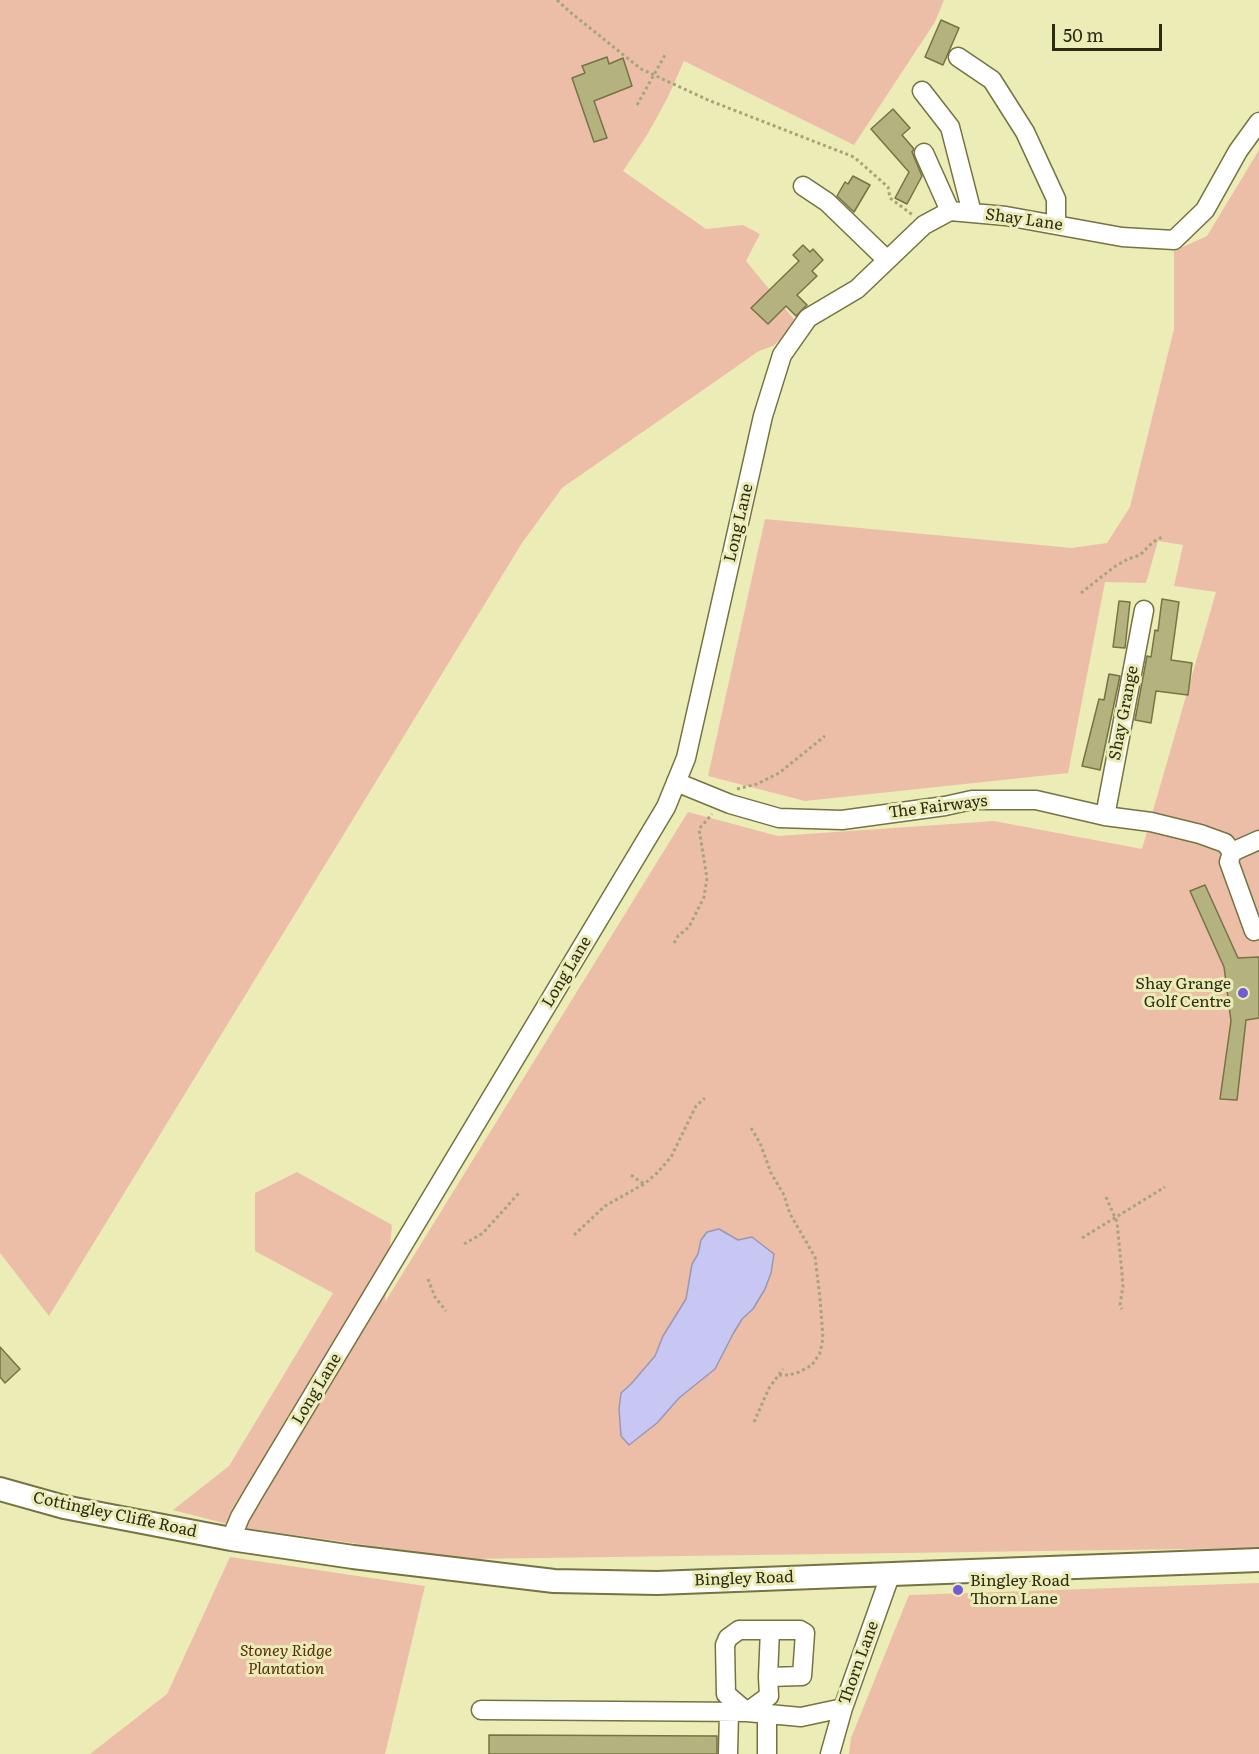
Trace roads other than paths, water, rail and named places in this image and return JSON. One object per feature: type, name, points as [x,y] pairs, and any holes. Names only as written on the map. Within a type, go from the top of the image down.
[{"type":"main road","name":"Cottingley Cliffe Road","points":[[0,1489],[64,1507],[231,1539]]},
{"type":"main road","name":"Bingley Road","points":[[231,1539],[353,1557],[554,1581],[657,1583],[1259,1560]]},
{"type":"street","points":[[958,57],[992,80],[1025,132],[1056,199],[1056,225]]},
{"type":"street","points":[[922,91],[950,127],[972,213]]},
{"type":"street","name":"Shay Lane","points":[[950,211],[1006,216],[1122,237],[1174,240],[1205,210],[1238,151],[1259,122]]},
{"type":"street","points":[[803,186],[827,202],[887,261],[924,225],[950,211],[924,153]]},
{"type":"street","name":"Long Lane","points":[[231,1539],[250,1501],[666,807],[686,758],[763,416],[782,355],[808,318],[857,289],[887,261]]},
{"type":"street","name":"Shay Grange","points":[[1105,816],[1144,610]]},
{"type":"street","name":"The Fairways","points":[[676,782],[730,804],[779,818],[842,820],[945,806],[972,800],[1036,800],[1105,816],[1151,822],[1200,834],[1225,843],[1232,852]]},
{"type":"street","points":[[1257,930],[1229,862],[1232,852],[1259,840]]},
{"type":"street","name":"Thorn Lane","points":[[830,1754],[843,1708],[891,1573]]},
{"type":"street","points":[[728,1754],[738,1712],[726,1694],[726,1643],[739,1630],[800,1630],[806,1633],[802,1677],[768,1677]]},
{"type":"street","points":[[738,1712],[769,1696],[770,1630]]},
{"type":"street","points":[[481,1710],[738,1712],[801,1717],[843,1708]]},
{"type":"street","points":[[767,1714],[767,1754]]},
{"type":"water","points":[[719,1229],[738,1240],[752,1237],[774,1254],[771,1273],[765,1289],[753,1309],[742,1319],[715,1369],[679,1398],[657,1423],[629,1445],[621,1436],[619,1409],[621,1393],[655,1356],[663,1336],[686,1299],[692,1264],[698,1254],[701,1240],[707,1232]]},
{"type":"place","name":"Shay Grange Golf Centre","points":[[1243,993]]},
{"type":"place","name":"Bingley Road Thorn Lane","points":[[958,1590]]},
{"type":"park label","name":"Stoney Ridge Plantation","points":[[286,1660]]}]
